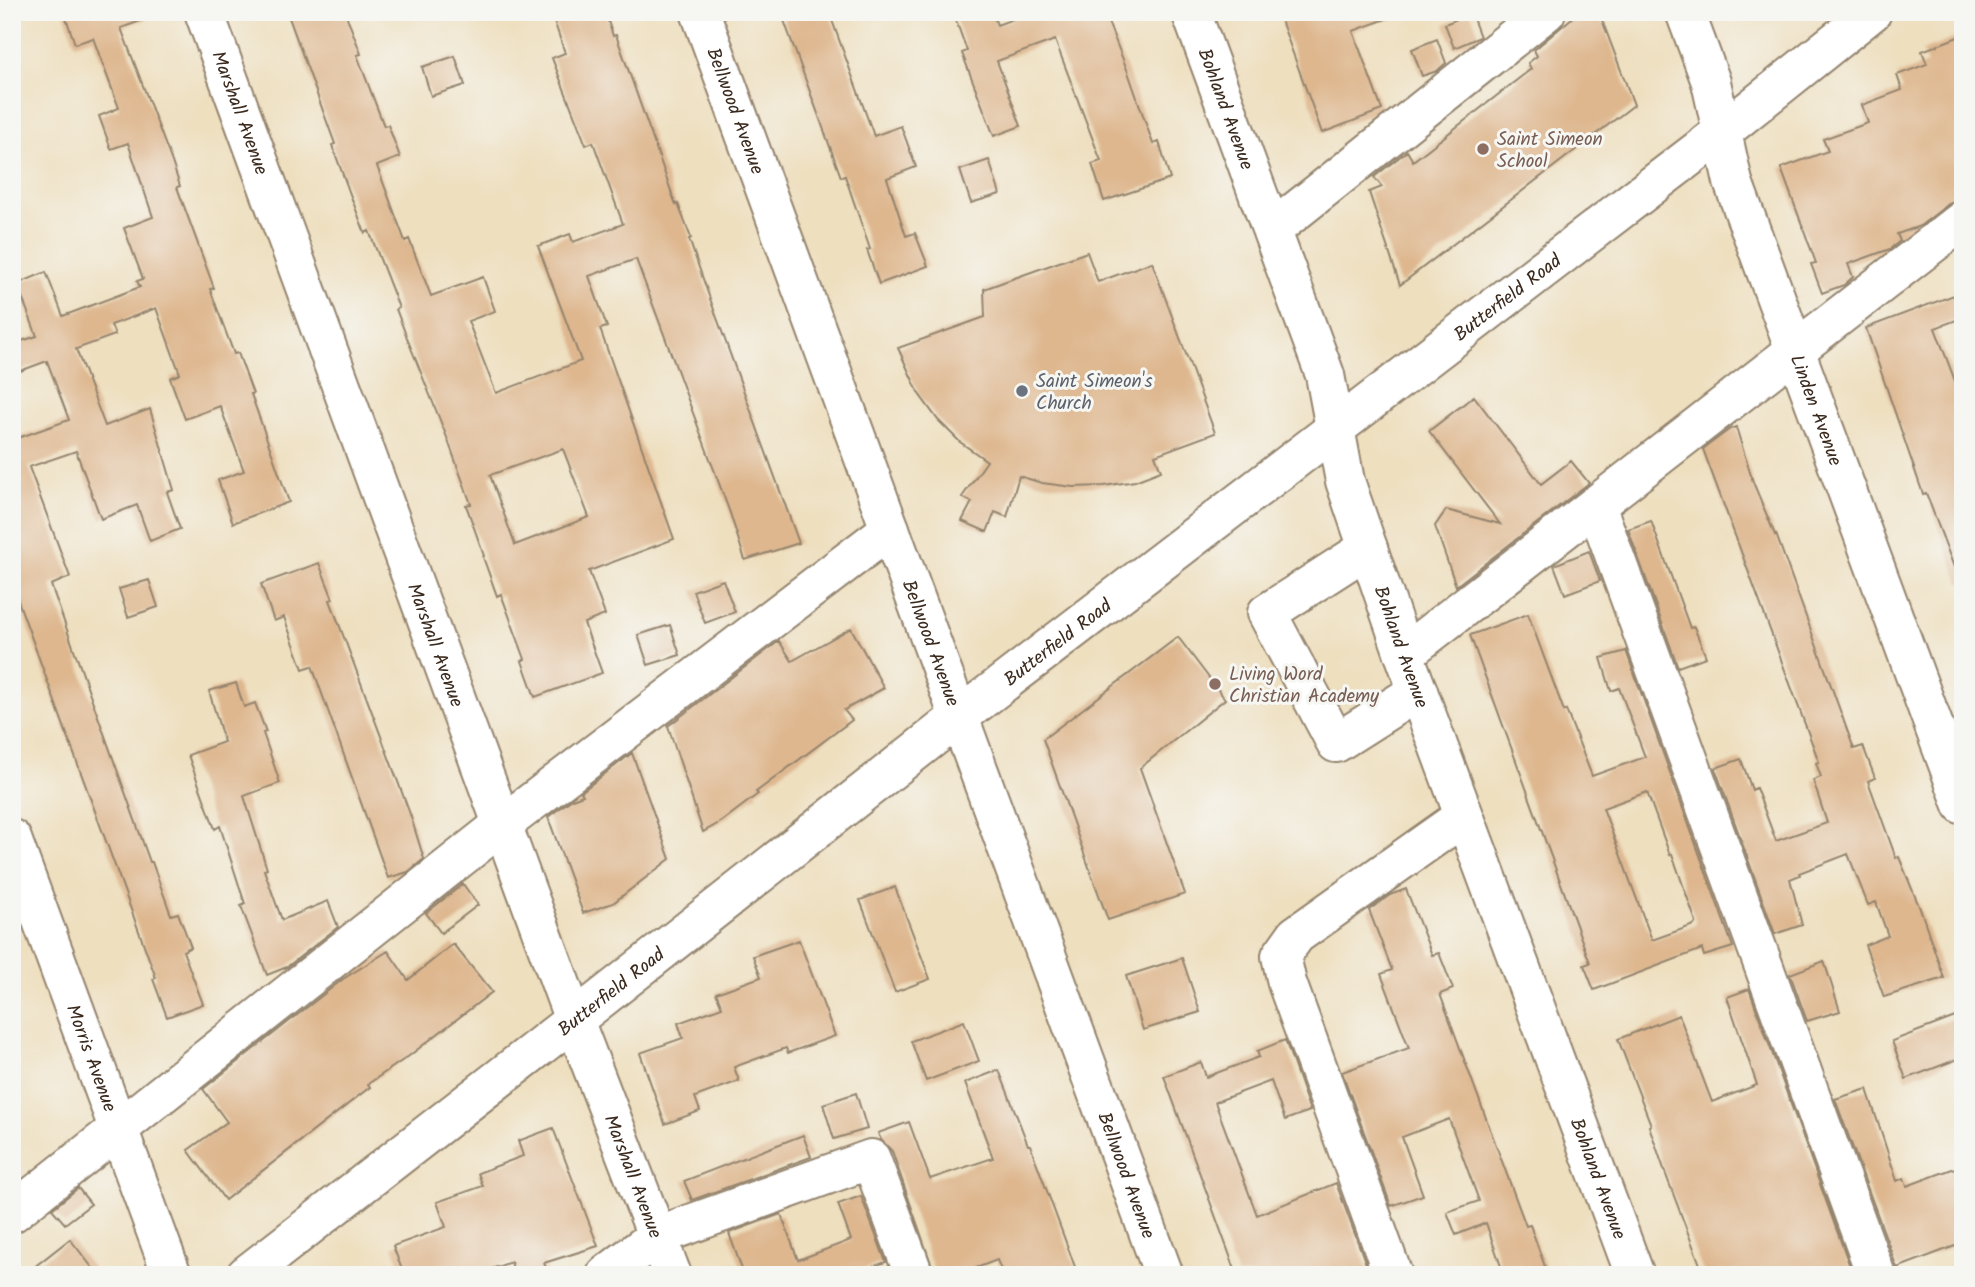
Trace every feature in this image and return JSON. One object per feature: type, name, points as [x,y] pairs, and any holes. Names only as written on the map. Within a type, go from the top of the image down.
[{"type":"street","name":"Marshall Avenue","points":[[204,12],[574,1020],[672,1275]]},
{"type":"street","name":"Bellwood Avenue","points":[[700,12],[1164,1275]]},
{"type":"street","name":"Bohland Avenue","points":[[1191,12],[1325,375],[1345,481],[1404,654],[1635,1275]]},
{"type":"street","points":[[1272,230],[1546,12]]},
{"type":"street","name":"Linden Avenue","points":[[1685,12],[1711,82],[1733,182],[1963,804]]},
{"type":"street","name":"Butterfield Road","points":[[246,1275],[959,717],[1722,132],[1872,12]]},
{"type":"street","points":[[1404,654],[1963,220]]},
{"type":"street","points":[[1596,505],[1876,1275]]},
{"type":"street","points":[[12,1213],[503,824],[890,528]]},
{"type":"street","points":[[1368,548],[1267,613],[1336,743],[1418,691]]},
{"type":"street","points":[[1393,1275],[1287,983],[1281,956],[1296,935],[1464,816]]},
{"type":"street","name":"Morris Avenue","points":[[12,839],[172,1275]]},
{"type":"street","points":[[606,1275],[657,1236],[871,1159],[914,1275]]},
{"type":"building","points":[[64,12],[154,12],[154,16],[121,28],[172,162],[180,186],[177,187],[214,288],[210,289],[234,354],[238,353],[289,502],[233,523],[218,480],[244,471],[220,406],[185,419],[170,378],[180,374],[156,308],[111,325],[115,335],[76,349],[105,426],[150,409],[174,490],[167,492],[180,529],[150,541],[137,505],[101,519],[76,451],[29,467],[70,577],[51,585],[150,862],[171,915],[178,913],[191,947],[183,951],[203,1004],[167,1017],[153,979],[156,978],[17,598],[12,600],[12,429],[18,438],[69,420],[47,361],[12,374],[12,344],[37,336],[17,284],[46,272],[63,316],[140,287],[137,281],[143,279],[124,228],[153,217],[128,143],[111,149],[99,116],[119,108],[93,38],[75,44]]},
{"type":"building","points":[[287,12],[345,12],[361,54],[357,55],[384,126],[388,125],[400,157],[377,166],[405,241],[409,239],[431,296],[483,277],[495,311],[468,321],[496,393],[581,361],[538,246],[570,234],[573,242],[623,224],[593,142],[586,145],[552,58],[565,53],[551,12],[605,12],[613,36],[616,35],[676,205],[678,204],[691,238],[689,239],[709,296],[799,543],[745,560],[636,259],[589,276],[607,327],[600,329],[674,539],[589,571],[605,615],[584,623],[602,673],[535,697],[522,661],[525,659],[501,594],[497,596],[483,557],[466,505],[471,504],[369,231],[365,233],[350,194],[332,145],[335,144]],"holes":[[[563,449],[589,517],[515,545],[490,475]]]},
{"type":"building","points":[[781,12],[829,12],[874,136],[901,126],[916,167],[887,178],[906,236],[915,233],[928,266],[879,284],[845,176],[841,177]]},
{"type":"building","points":[[953,12],[992,12],[997,25],[1032,12],[1104,12],[1153,144],[1159,142],[1170,179],[1104,201],[1092,164],[1101,161],[1055,40],[997,61],[1021,126],[994,136],[962,53],[967,51]]},
{"type":"building","points":[[1278,12],[1397,12],[1397,15],[1353,31],[1382,110],[1322,133]]},
{"type":"building","points":[[1579,12],[1599,12],[1634,105],[1400,285],[1369,192],[1382,187],[1374,177],[1407,151],[1413,161],[1531,69],[1528,63],[1537,56],[1534,50]]},
{"type":"building","points":[[1471,13],[1480,37],[1454,48],[1445,24]]},
{"type":"building","points":[[1963,35],[1963,199],[1950,203],[1920,226],[1897,234],[1900,241],[1890,249],[1848,264],[1853,277],[1844,285],[1822,293],[1811,264],[1816,263],[1781,168],[1828,151],[1823,139],[1868,123],[1862,105],[1902,90],[1897,75],[1927,64],[1922,51]]},
{"type":"building","points":[[1437,39],[1446,63],[1437,71],[1422,76],[1412,49]]},
{"type":"building","points":[[455,56],[465,85],[431,96],[422,67]]},
{"type":"building","points":[[989,160],[1000,194],[971,203],[960,170]]},
{"type":"building","name":"Saint Simeon's Church","points":[[1087,252],[1098,282],[1152,262],[1215,433],[1155,455],[1161,471],[1135,481],[1073,487],[1042,483],[1019,476],[1007,517],[995,512],[987,532],[962,521],[972,502],[962,497],[987,461],[960,442],[938,420],[919,394],[898,348],[985,317],[984,289]]},
{"type":"building","points":[[1954,295],[1962,318],[1935,328],[1963,402],[1963,583],[1960,583],[1926,493],[1923,494],[1866,328]]},
{"type":"building","points":[[1474,396],[1541,484],[1571,461],[1589,483],[1456,586],[1435,526],[1446,510],[1500,524],[1429,431]]},
{"type":"building","points":[[1736,427],[1753,482],[1776,534],[1854,749],[1863,746],[1875,778],[1868,781],[1896,858],[1899,857],[1921,911],[1944,978],[1884,997],[1865,945],[1888,936],[1876,902],[1868,905],[1848,854],[1790,879],[1802,925],[1775,934],[1715,768],[1741,759],[1752,790],[1756,788],[1776,841],[1827,823],[1813,780],[1821,777],[1816,763],[1819,762],[1703,449]]},
{"type":"building","points":[[1651,521],[1690,628],[1694,627],[1706,657],[1678,667],[1628,529]]},
{"type":"building","points":[[1589,551],[1600,581],[1565,594],[1554,565]]},
{"type":"building","points":[[319,563],[424,859],[408,872],[388,878],[312,666],[303,669],[284,617],[274,621],[261,584]]},
{"type":"building","points":[[149,580],[158,607],[128,617],[119,589]]},
{"type":"building","points":[[723,580],[735,612],[705,623],[693,591]]},
{"type":"building","points":[[1528,614],[1564,711],[1566,710],[1592,776],[1645,757],[1619,688],[1611,691],[1601,658],[1626,651],[1733,947],[1704,956],[1702,949],[1594,990],[1584,965],[1590,963],[1470,635]],"holes":[[[1647,792],[1670,855],[1672,854],[1696,922],[1652,940],[1603,808]]]},
{"type":"building","points":[[670,625],[680,655],[648,665],[638,635]]},
{"type":"building","points":[[851,628],[884,688],[844,710],[852,720],[756,792],[758,794],[721,822],[703,832],[668,726],[779,641],[792,661]]},
{"type":"building","points":[[1178,637],[1225,699],[1140,768],[1185,894],[1108,920],[1043,739]]},
{"type":"building","points":[[236,683],[244,707],[255,703],[280,783],[244,796],[267,869],[264,870],[282,920],[328,901],[338,927],[287,967],[267,975],[241,906],[245,904],[220,826],[215,829],[188,755],[224,742],[209,691]]},
{"type":"building","points":[[632,753],[670,859],[613,903],[583,913],[548,817],[572,799],[583,795],[581,792]]},
{"type":"building","points":[[463,884],[478,905],[441,933],[426,913]]},
{"type":"building","points":[[895,887],[930,979],[895,992],[860,900]]},
{"type":"building","points":[[1406,889],[1432,955],[1439,953],[1453,989],[1440,994],[1526,1226],[1530,1225],[1548,1275],[1504,1275],[1486,1223],[1456,1235],[1447,1212],[1479,1201],[1449,1119],[1402,1137],[1423,1195],[1391,1206],[1342,1072],[1409,1048],[1381,974],[1392,970],[1369,910],[1390,895]]},
{"type":"building","points":[[799,940],[835,1036],[788,1053],[786,1048],[734,1067],[739,1081],[695,1097],[700,1111],[665,1124],[640,1053],[683,1038],[678,1023],[722,1007],[716,993],[761,977],[753,956]]},
{"type":"building","points":[[453,944],[492,992],[368,1084],[370,1087],[225,1200],[188,1150],[227,1122],[203,1089],[343,979],[388,951],[408,980]]},
{"type":"building","points":[[1182,958],[1200,1012],[1143,1030],[1126,976]]},
{"type":"building","points":[[1824,961],[1840,1011],[1807,1021],[1790,974]]},
{"type":"building","points":[[1749,989],[1853,1275],[1704,1275],[1666,1175],[1649,1126],[1651,1125],[1618,1039],[1679,1015],[1712,1102],[1757,1085],[1727,997]]},
{"type":"building","points":[[1963,1014],[1963,1057],[1906,1079],[1892,1041]]},
{"type":"building","points":[[964,1021],[979,1061],[926,1081],[911,1041]]},
{"type":"building","points":[[1285,1040],[1310,1111],[1285,1120],[1271,1081],[1215,1102],[1257,1215],[1336,1183],[1370,1275],[1237,1275],[1164,1076],[1201,1062],[1206,1077],[1259,1057],[1257,1051]]},
{"type":"building","points":[[999,1070],[1078,1275],[1003,1275],[997,1260],[958,1275],[935,1275],[892,1151],[878,1133],[909,1122],[930,1179],[993,1158],[965,1083]]},
{"type":"building","points":[[1867,1089],[1897,1181],[1904,1178],[1907,1186],[1963,1165],[1963,1243],[1897,1268],[1835,1099]]},
{"type":"building","points":[[856,1093],[867,1129],[834,1139],[823,1104]]},
{"type":"building","points":[[553,1128],[598,1246],[544,1263],[549,1275],[515,1275],[511,1262],[474,1275],[404,1275],[393,1246],[446,1227],[437,1202],[483,1186],[478,1173],[523,1156],[518,1141]]},
{"type":"building","points":[[803,1135],[811,1157],[692,1200],[684,1181]]},
{"type":"building","points":[[78,1188],[91,1204],[65,1224],[52,1209]]},
{"type":"building","points":[[861,1196],[886,1262],[849,1275],[744,1275],[729,1233],[781,1214],[798,1260],[851,1240],[838,1204]]},
{"type":"building","points":[[70,1239],[98,1275],[24,1275]]},
{"type":"place","name":"Saint Simeon School","points":[[1483,149]]},
{"type":"place","name":"Saint Simeon's Church","points":[[1022,391]]},
{"type":"place","name":"Living Word Christian Academy","points":[[1215,684]]}]
